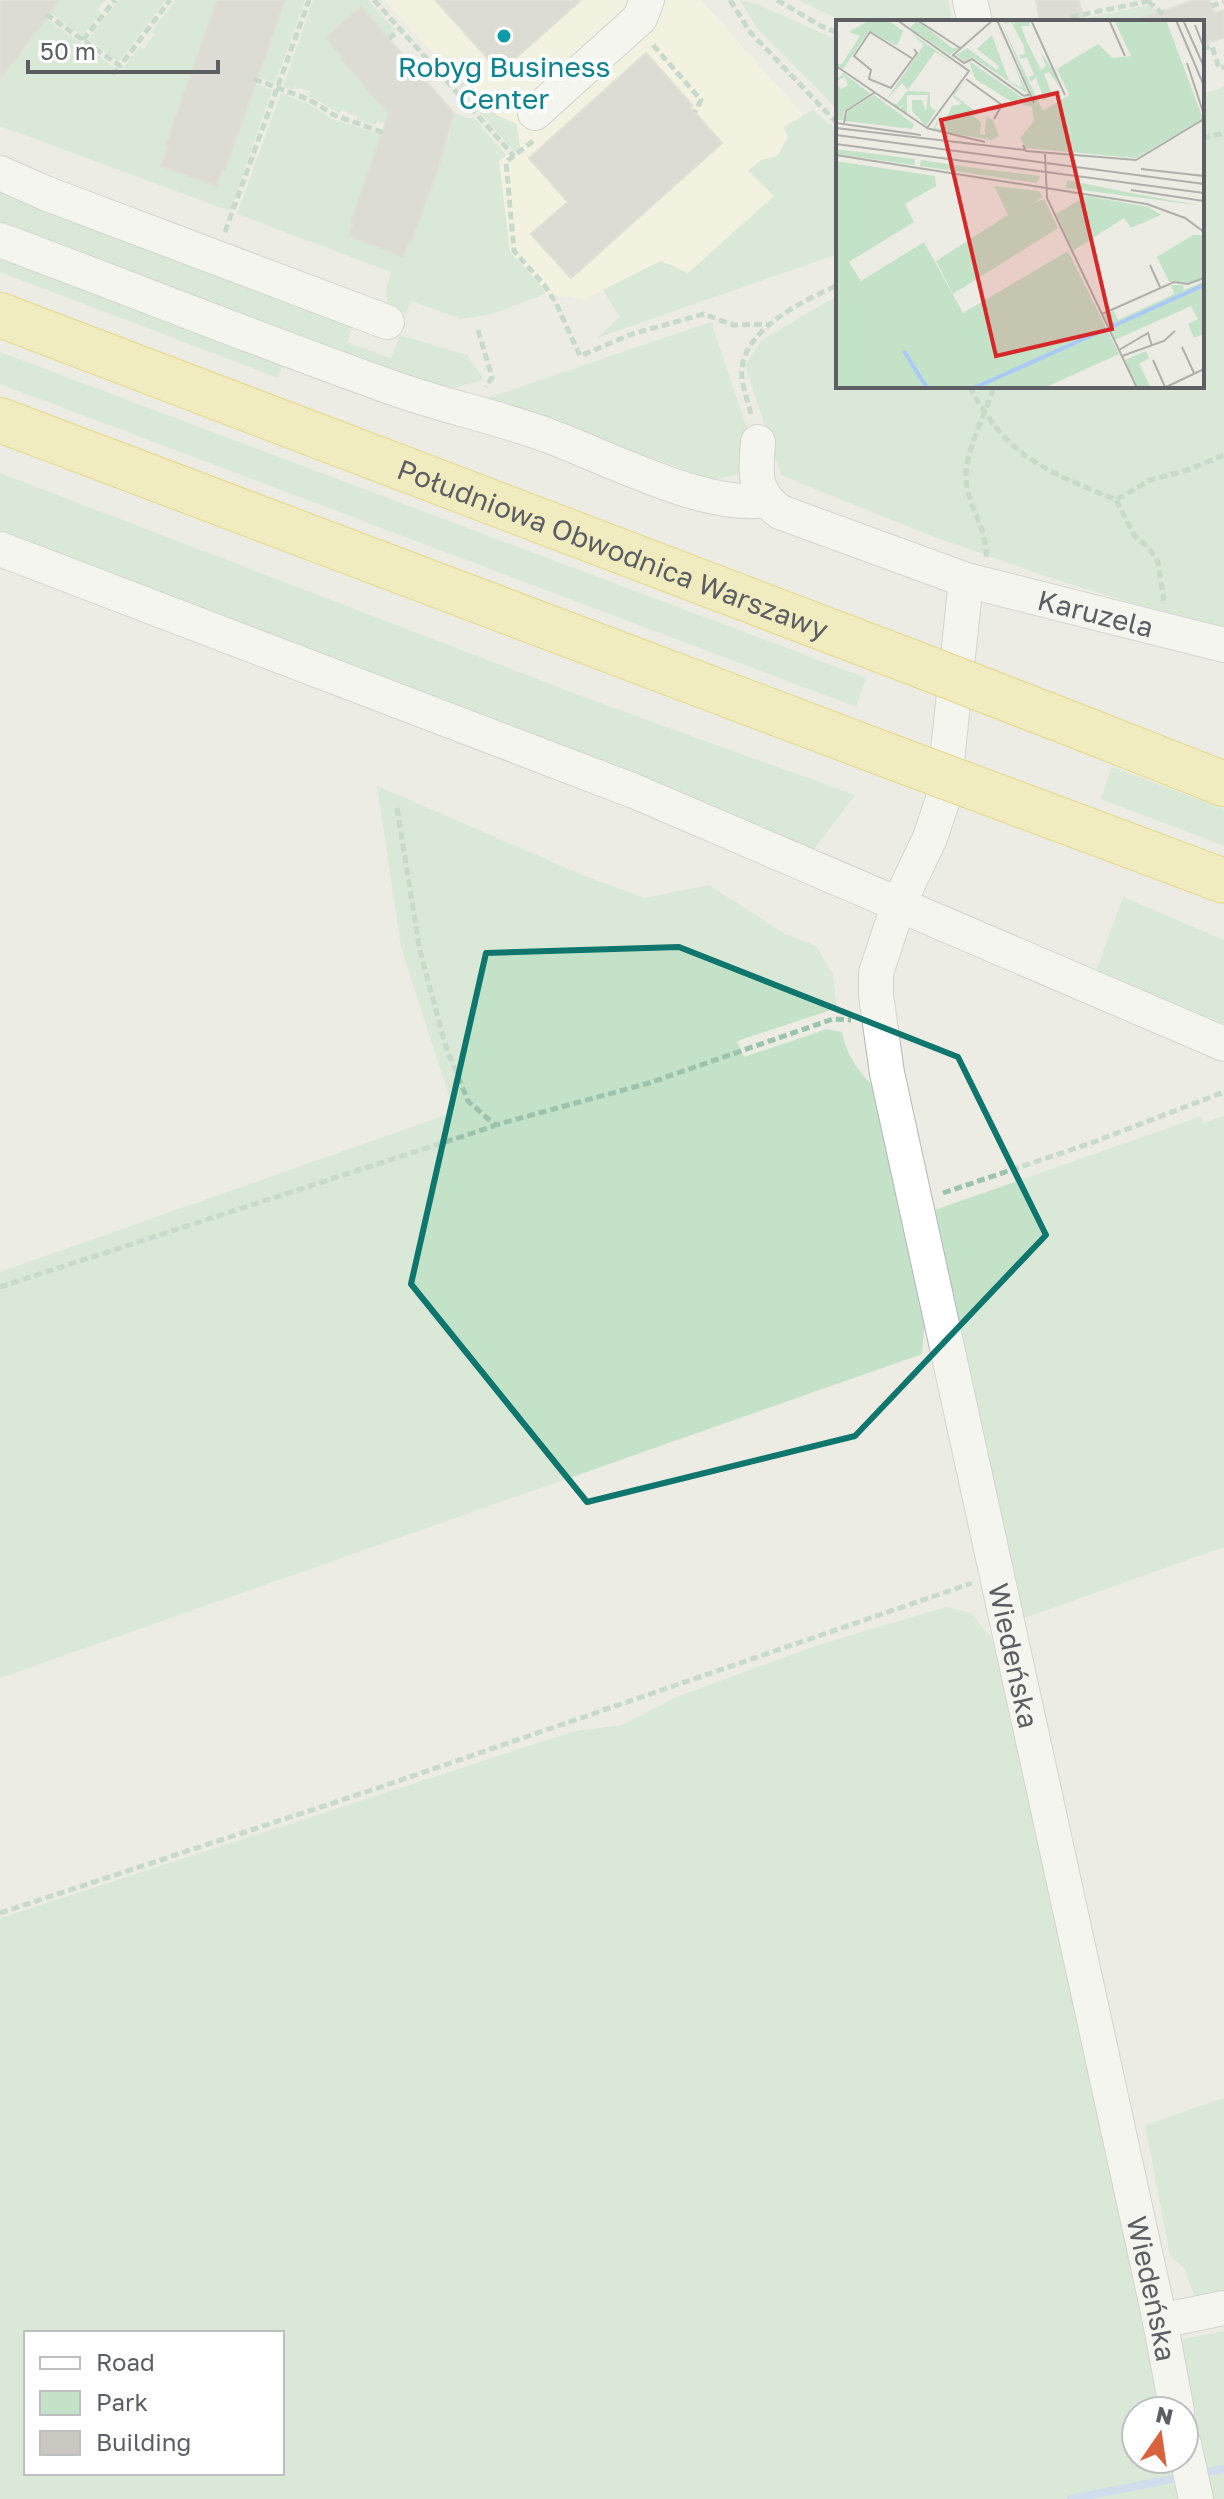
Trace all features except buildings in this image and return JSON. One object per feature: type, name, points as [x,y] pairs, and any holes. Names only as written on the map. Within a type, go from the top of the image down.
[{"type":"highway","name":"Południowa Obwodnica Warszawy","points":[[0,315],[1224,784]]},
{"type":"highway","points":[[0,420],[1224,881]]},
{"type":"highway","points":[[1124,844],[1224,900]]},
{"type":"street","points":[[970,0],[975,20]]},
{"type":"street","points":[[539,122],[641,12]]},
{"type":"street","points":[[0,173],[45,193],[387,322]]},
{"type":"street","points":[[0,240],[446,406],[532,430],[620,466],[702,493],[746,503],[764,500],[756,468],[758,442]]},
{"type":"street","name":"Karuzela","points":[[764,500],[780,512],[974,582],[1224,645]]},
{"type":"street","points":[[0,549],[558,761],[899,903],[1224,1044]]},
{"type":"street","name":"Wiedeńska","points":[[974,582],[943,799],[930,838],[899,903],[876,973],[880,1025],[887,1073],[1174,2395]]},
{"type":"street","points":[[1160,2321],[1224,2308]]},
{"type":"street","points":[[1191,2475],[1196,2499]]},
{"type":"path","points":[[83,40],[115,0]]},
{"type":"path","points":[[113,75],[170,0]]},
{"type":"path","points":[[233,213],[309,0]]},
{"type":"path","points":[[374,0],[514,156]]},
{"type":"path","points":[[730,0],[750,32],[836,122]]},
{"type":"path","points":[[777,0],[836,32]]},
{"type":"path","points":[[1099,0],[1101,11]]},
{"type":"path","points":[[1071,17],[1148,1],[1164,15]]},
{"type":"path","points":[[1211,6],[1224,2]]},
{"type":"path","points":[[641,12],[701,100],[695,112]]},
{"type":"path","points":[[46,14],[120,66]]},
{"type":"path","points":[[389,39],[400,29]]},
{"type":"path","points":[[1204,48],[1212,46],[1219,68],[1224,67]]},
{"type":"path","points":[[254,79],[310,100],[334,115],[385,133]]},
{"type":"path","points":[[539,122],[506,162],[514,251],[556,303],[580,356],[632,334],[704,314],[733,325],[767,324]]},
{"type":"path","points":[[1204,138],[1224,133]]},
{"type":"path","points":[[758,442],[741,375],[745,356],[767,324],[836,286]]},
{"type":"path","points":[[446,406],[482,393],[492,377],[478,330]]},
{"type":"path","points":[[971,388],[1005,440],[1038,466],[1116,500],[1134,535],[1149,548],[1158,562],[1169,631]]},
{"type":"path","points":[[974,582],[987,552],[985,536],[966,479],[968,459],[993,388]]},
{"type":"path","points":[[1116,500],[1150,480],[1188,470],[1224,455]]},
{"type":"path","points":[[397,808],[420,951],[446,1047],[468,1101],[495,1125]]},
{"type":"path","points":[[0,1287],[495,1125],[649,1083],[833,1019],[880,1025]]},
{"type":"path","points":[[915,1202],[1091,1143],[1224,1092]]},
{"type":"path","points":[[0,1913],[369,1791],[996,1574]]},
{"type":"highlighted area","points":[[679,947],[958,1057],[1046,1235],[855,1436],[587,1502],[411,1284],[486,953]]},
{"type":"shaded area","points":[[384,0],[701,0],[803,115],[785,126],[788,138],[777,156],[761,160],[774,196],[688,273],[661,261],[586,299],[545,294],[544,289],[510,252],[499,161],[516,146]]},
{"type":"green space","points":[[60,0],[105,0],[97,10],[101,13],[82,36],[48,11],[50,8],[53,10]]},
{"type":"green space","points":[[119,0],[166,0],[119,62],[88,39]]},
{"type":"green space","points":[[176,0],[217,0],[166,144],[169,146],[162,166],[216,186],[255,84],[272,90],[230,211],[0,126],[0,80],[11,64],[9,62],[46,18],[115,68],[111,73],[116,77],[140,46],[144,49],[154,34],[151,32]]},
{"type":"green space","points":[[285,0],[305,0],[275,83],[255,76]]},
{"type":"green space","points":[[313,0],[368,0],[395,30],[387,37],[360,7],[326,38],[342,56],[340,59],[389,114],[386,124],[357,120],[357,116],[341,110],[340,113],[309,96],[310,91],[283,87]]},
{"type":"green space","points":[[740,0],[757,4],[836,39],[836,108],[756,27]]},
{"type":"green space","points":[[798,0],[948,0],[952,20],[840,20]]},
{"type":"green space","points":[[1149,5],[1161,15],[1144,20],[1077,20]]},
{"type":"green space","points":[[460,77],[484,105],[517,124],[520,147],[515,152],[454,83]]},
{"type":"green space","points":[[1224,87],[1224,631],[1063,582],[926,534],[781,475],[745,365],[762,340],[836,296],[836,388],[1204,388],[1204,93]]},
{"type":"green space","points":[[281,93],[309,104],[333,119],[382,135],[351,221],[349,236],[403,256],[411,242],[442,148],[445,148],[454,113],[470,119],[473,117],[506,155],[499,161],[510,252],[544,289],[545,294],[492,314],[461,319],[411,301],[406,314],[391,306],[386,298],[391,272],[237,214]]},
{"type":"green space","points":[[813,110],[836,129],[836,255],[597,338],[620,317],[603,290],[661,261],[688,273],[774,196],[748,171],[761,160],[777,156],[788,138],[784,127]]},
{"type":"green space","points":[[0,185],[353,325],[347,342],[391,358],[400,335],[467,355],[484,380],[439,392],[0,231]]},
{"type":"green space","points":[[0,247],[286,355],[278,378],[0,272]]},
{"type":"green space","points":[[711,322],[747,428],[745,473],[713,480],[487,398]]},
{"type":"green space","points":[[0,352],[866,678],[856,707],[0,384]]},
{"type":"green space","points":[[0,473],[592,700],[855,795],[812,852],[0,538]]},
{"type":"green space","points":[[1112,767],[1224,809],[1224,846],[1101,799]]},
{"type":"green space","points":[[377,786],[585,876],[645,898],[709,885],[785,934],[816,946],[833,975],[837,1008],[737,1041],[744,1057],[827,1029],[842,1032],[853,1061],[873,1086],[925,1316],[922,1354],[0,1678],[0,1272],[454,1112],[401,947]]},
{"type":"green space","points":[[1123,897],[1224,940],[1224,1024],[1096,971]]},
{"type":"green space","points":[[1202,1116],[1203,1123],[1224,1116],[1224,1547],[1022,1619],[929,1212]]},
{"type":"green space","points":[[946,1607],[971,1613],[992,1639],[1082,2018],[1161,2395],[1120,2395],[1120,2475],[1176,2475],[1181,2499],[0,2499],[0,1918],[575,1731],[622,1725],[679,1696],[818,1645]]},
{"type":"green space","points":[[1224,2098],[1224,2297],[1197,2302],[1184,2268],[1170,2256],[1145,2125]]},
{"type":"green space","points":[[1224,2331],[1224,2499],[1211,2499],[1200,2446],[1200,2395],[1189,2395],[1178,2340]]},
{"type":"waterway","points":[[1212,2471],[1224,2469]]},
{"type":"waterway","points":[[1071,2499],[1172,2479]]},
{"type":"place","name":"Robyg Business Center","points":[[504,36]]}]
